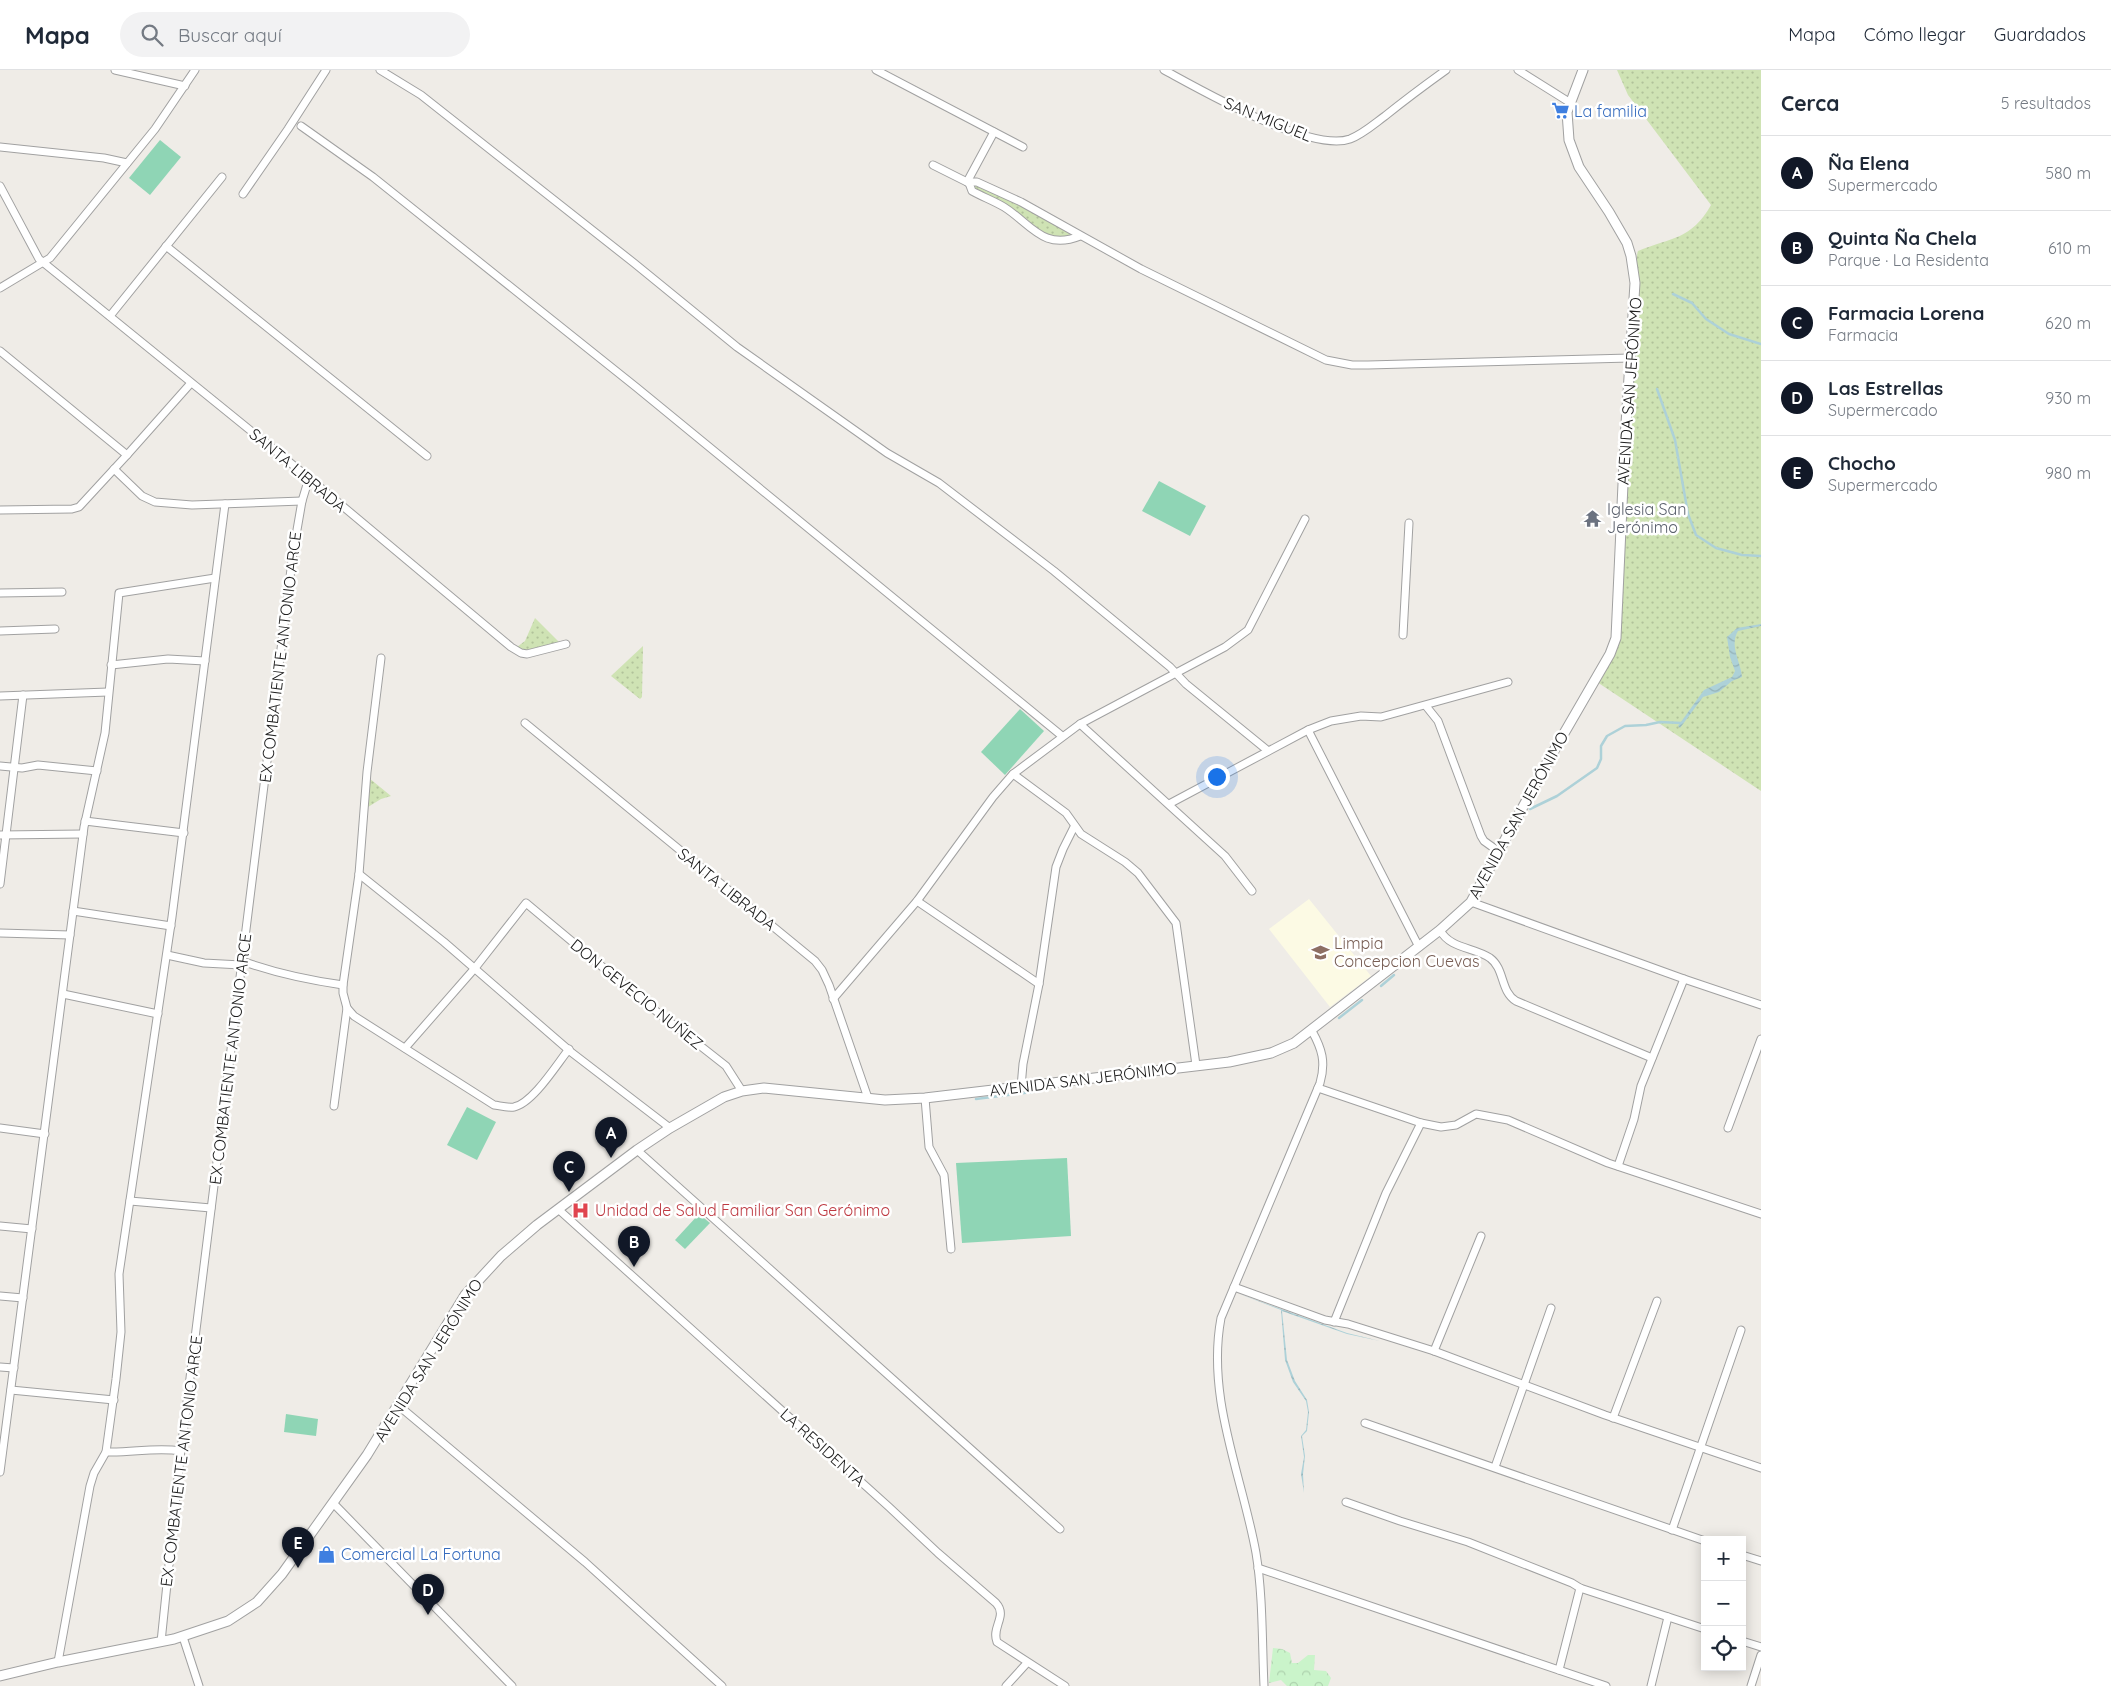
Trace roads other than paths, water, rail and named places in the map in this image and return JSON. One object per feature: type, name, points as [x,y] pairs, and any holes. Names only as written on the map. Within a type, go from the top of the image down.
[{"type":"street","points":[[115,70],[185,86]]},
{"type":"street","points":[[0,288],[41,261],[50,258],[172,106],[195,70]]},
{"type":"street","points":[[243,194],[326,70]]},
{"type":"street","points":[[380,70],[428,101],[737,347],[880,448],[946,489],[1054,571],[1267,750]]},
{"type":"street","points":[[876,70],[1023,147]]},
{"type":"street","name":"SAN MIGUEL","points":[[1164,70],[1220,100],[1270,123],[1311,138],[1338,142],[1358,135],[1446,70]]},
{"type":"street","points":[[1518,70],[1569,102]]},
{"type":"street","name":"AVENIDA SAN JERÓNIMO","points":[[0,1676],[58,1662],[183,1637],[228,1621],[257,1602],[282,1574],[334,1504],[399,1406],[465,1295],[483,1274],[501,1256],[558,1209],[637,1150],[670,1128],[724,1097],[742,1091],[764,1088],[885,1100],[924,1098],[1229,1062],[1271,1053],[1286,1047],[1312,1031],[1440,930],[1471,902],[1610,654],[1616,638],[1624,449],[1636,283],[1631,256],[1621,230],[1579,167],[1573,154],[1566,120],[1569,102],[1583,70]]},
{"type":"street","points":[[301,126],[373,177],[636,386],[1062,736]]},
{"type":"street","points":[[968,182],[994,132]]},
{"type":"street","points":[[0,147],[104,158],[127,163]]},
{"type":"street","points":[[933,165],[968,182],[977,182],[1021,202],[1077,231],[1080,236],[1260,329],[1309,353],[1333,362],[1368,365],[1630,358]]},
{"type":"street","points":[[110,316],[222,177]]},
{"type":"street","points":[[968,182],[972,191],[1005,207],[1041,236],[1066,240],[1080,236]]},
{"type":"street","points":[[0,186],[41,261]]},
{"type":"street","points":[[166,246],[427,456]]},
{"type":"street","name":"SANTA LIBRADA","points":[[41,261],[308,478],[511,647],[527,654],[537,653],[566,644]]},
{"type":"street","points":[[0,351],[128,455]]},
{"type":"street","points":[[0,510],[72,509],[78,507],[128,455],[191,382]]},
{"type":"street","points":[[114,469],[142,496],[155,502],[192,505],[302,501]]},
{"type":"street","name":"EX COMBATIENTE ANTONIO ARCE","points":[[161,1642],[181,1451],[293,553],[308,478]]},
{"type":"street","points":[[58,1662],[90,1486],[94,1473],[106,1452],[114,1400],[121,1332],[119,1274],[184,833],[224,504]]},
{"type":"street","points":[[832,999],[917,901],[993,797],[1013,774],[1080,724],[1225,647],[1248,630],[1304,518]]},
{"type":"street","points":[[1403,635],[1409,523]]},
{"type":"street","points":[[0,1467],[83,834],[105,733],[119,593],[215,578]]},
{"type":"street","points":[[0,594],[62,592]]},
{"type":"street","points":[[0,631],[55,629]]},
{"type":"street","points":[[334,1106],[347,1008],[343,994],[343,985],[359,874],[367,772],[381,658]]},
{"type":"street","points":[[111,665],[168,659],[204,661]]},
{"type":"street","points":[[1168,804],[1267,750],[1331,721],[1361,716],[1381,717],[1508,682]]},
{"type":"street","points":[[0,696],[108,692]]},
{"type":"street","points":[[0,884],[3,835],[23,695]]},
{"type":"street","points":[[1426,706],[1438,722],[1481,836],[1484,841],[1498,851]]},
{"type":"street","name":"SANTA LIBRADA","points":[[525,723],[815,961],[822,970],[868,1098]]},
{"type":"street","points":[[1080,724],[1225,856],[1252,892]]},
{"type":"street","points":[[1308,730],[1419,947]]},
{"type":"street","points":[[0,766],[27,768],[38,765],[97,771]]},
{"type":"street","points":[[1013,774],[1066,813],[1074,827],[1081,834],[1125,862],[1138,873],[1176,922],[1196,1065]]},
{"type":"street","points":[[85,821],[184,833]]},
{"type":"street","points":[[1021,1087],[1023,1064],[1039,984],[1056,867],[1062,849],[1074,827]]},
{"type":"street","points":[[3,835],[83,834]]},
{"type":"street","points":[[359,874],[475,968],[569,1049],[670,1128]]},
{"type":"street","points":[[917,901],[1039,984]]},
{"type":"street","points":[[1471,902],[1761,1005]]},
{"type":"street","name":"DON GEVECIO NUÑEZ","points":[[475,968],[526,903],[642,1000],[726,1066],[742,1091]]},
{"type":"street","points":[[73,911],[171,926]]},
{"type":"street","points":[[1440,930],[1448,941],[1490,958],[1502,974],[1508,993],[1516,1001],[1652,1058]]},
{"type":"street","points":[[0,933],[70,935]]},
{"type":"street","points":[[167,955],[204,963],[242,963],[275,973],[343,985]]},
{"type":"street","points":[[406,1048],[475,968]]},
{"type":"street","points":[[1618,1166],[1634,1119],[1641,1086],[1684,979]]},
{"type":"street","points":[[62,994],[158,1014]]},
{"type":"street","points":[[347,1008],[354,1016],[494,1105],[513,1107],[527,1100],[569,1049]]},
{"type":"street","points":[[1264,1686],[1258,1568],[1250,1520],[1227,1432],[1218,1383],[1219,1333],[1222,1318],[1234,1287],[1318,1088],[1324,1057],[1312,1031]]},
{"type":"street","points":[[1728,1128],[1761,1039]]},
{"type":"street","points":[[1318,1088],[1421,1123],[1441,1127],[1448,1127],[1476,1114],[1508,1120],[1618,1166],[1761,1214]]},
{"type":"street","points":[[924,1098],[929,1147],[944,1175],[951,1249]]},
{"type":"street","points":[[1334,1322],[1386,1193],[1421,1123]]},
{"type":"street","points":[[0,1128],[45,1134]]},
{"type":"street","points":[[637,1150],[1060,1529]]},
{"type":"street","points":[[130,1201],[211,1208]]},
{"type":"street","name":"LA RESIDENTA","points":[[558,1209],[890,1507],[938,1553],[996,1603],[1001,1608],[1002,1613],[995,1631],[997,1642],[1065,1686]]},
{"type":"street","points":[[0,1226],[32,1229]]},
{"type":"street","points":[[1434,1351],[1481,1236]]},
{"type":"street","points":[[1234,1287],[1334,1322],[1348,1324],[1434,1351],[1613,1418],[1761,1468]]},
{"type":"street","points":[[0,1296],[23,1298]]},
{"type":"street","points":[[1613,1418],[1656,1301]]},
{"type":"street","points":[[1495,1467],[1551,1308]]},
{"type":"street","points":[[1672,1530],[1741,1330]]},
{"type":"street","points":[[0,1367],[14,1368]]},
{"type":"street","points":[[11,1390],[114,1400]]},
{"type":"street","points":[[399,1406],[585,1562],[722,1686]]},
{"type":"street","points":[[1365,1423],[1701,1541]]},
{"type":"street","points":[[106,1452],[140,1452],[159,1448],[181,1451]]},
{"type":"street","points":[[1346,1502],[1476,1545],[1572,1583],[1580,1588],[1701,1628]]},
{"type":"street","points":[[334,1504],[512,1686]]},
{"type":"street","points":[[1746,1556],[1761,1561]]},
{"type":"street","points":[[1258,1568],[1606,1686]]},
{"type":"street","points":[[1559,1670],[1580,1588]]},
{"type":"street","points":[[1651,1686],[1668,1617]]},
{"type":"street","points":[[183,1637],[199,1686]]},
{"type":"street","points":[[1746,1642],[1761,1647]]},
{"type":"street","points":[[1750,1686],[1761,1655]]},
{"type":"street","points":[[1006,1686],[1027,1663]]},
{"type":"water","points":[[1761,624],[1761,626],[1738,631],[1735,648],[1742,677],[1732,681],[1719,692],[1703,697],[1680,728],[1678,726],[1704,690],[1732,677],[1735,671],[1730,657],[1727,637],[1737,628]]},
{"type":"water","points":[[1237,1293],[1347,1333],[1380,1341],[1347,1334],[1282,1311],[1287,1360],[1295,1381],[1307,1400],[1309,1412],[1307,1431],[1302,1436],[1305,1456],[1303,1474],[1304,1493],[1301,1474],[1304,1457],[1301,1436],[1306,1430],[1308,1412],[1306,1401],[1293,1382],[1285,1360],[1281,1310]]},
{"type":"waterway","points":[[1673,294],[1692,303],[1706,319],[1729,334],[1761,344]]},
{"type":"waterway","points":[[1657,389],[1675,440],[1688,514],[1696,535],[1716,548],[1742,555],[1761,556]]},
{"type":"waterway","points":[[1530,809],[1557,796],[1597,768],[1601,759],[1601,746],[1607,736],[1625,726],[1660,722],[1681,723]]},
{"type":"waterway","points":[[1381,986],[1394,975]]},
{"type":"waterway","points":[[1339,1018],[1362,1000]]},
{"type":"waterway","points":[[976,1099],[1040,1091]]},
{"type":"place","name":"La familia","points":[[1560,111]]},
{"type":"place","name":"Iglesia San Jerónimo","points":[[1593,518]]},
{"type":"place","name":"Limpia Concepcion Cuevas","points":[[1320,952]]},
{"type":"place","name":"Ña Elena","points":[[611,1158]]},
{"type":"place","name":"Farmacia Lorena","points":[[569,1192]]},
{"type":"place","name":"Unidad de Salud Familiar San Gerónimo","points":[[581,1210]]},
{"type":"place","name":"Quinta Ña Chela","points":[[634,1267]]},
{"type":"place","name":"Comercial La Fortuna","points":[[327,1554]]},
{"type":"place","name":"Chocho","points":[[298,1568]]},
{"type":"place","name":"Las Estrellas","points":[[428,1615]]}]
